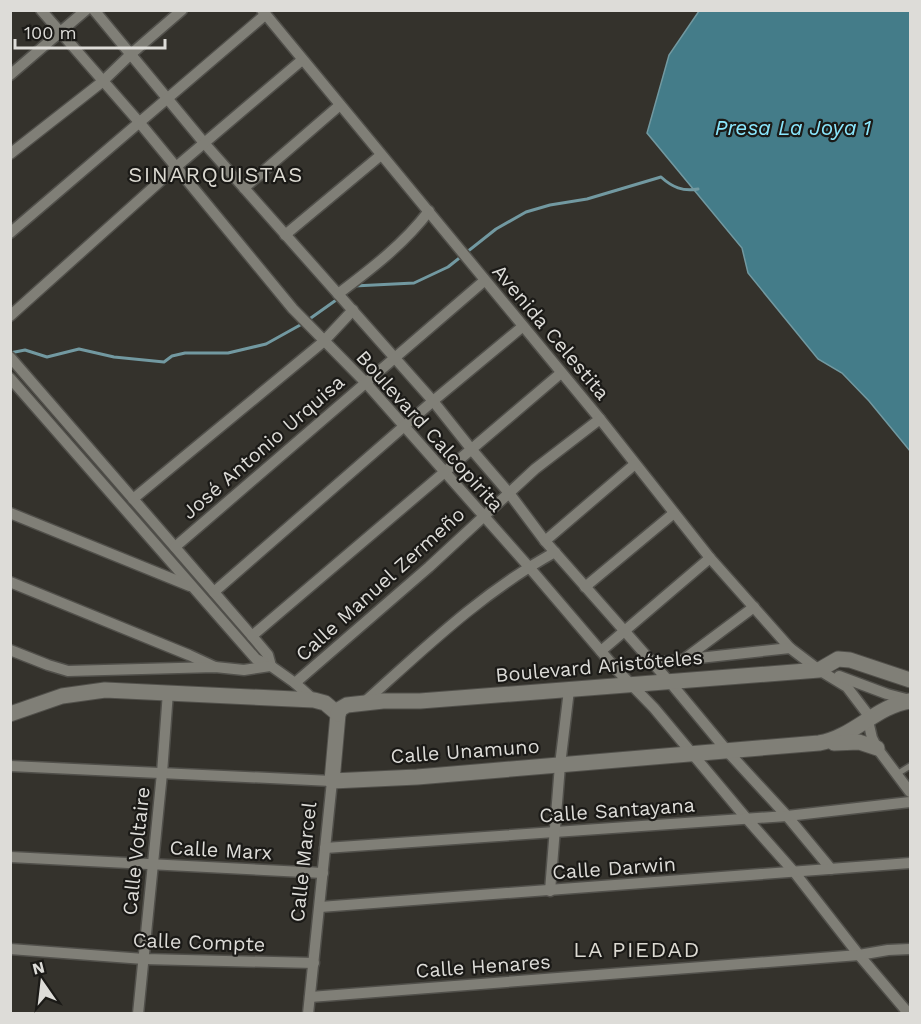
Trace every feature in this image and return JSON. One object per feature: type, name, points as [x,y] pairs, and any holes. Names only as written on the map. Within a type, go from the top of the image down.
[{"type":"street","name":"Boulevard Calcopirita","points":[[41,10],[139,122],[293,309],[405,426],[631,685],[654,708],[795,873],[859,956],[909,1014]]},
{"type":"street","points":[[10,75],[86,10]]},
{"type":"street","name":"Boulevard Calcopirita","points":[[94,10],[205,144],[433,401],[471,450],[509,493],[545,541],[831,869]]},
{"type":"street","points":[[10,154],[102,82],[182,10]]},
{"type":"street","points":[[10,233],[264,13]]},
{"type":"street","name":"Avenida Celestita","points":[[264,13],[600,419],[711,558],[790,648],[819,670]]},
{"type":"street","points":[[10,316],[176,167],[302,60]]},
{"type":"street","points":[[244,188],[340,105]]},
{"type":"street","points":[[285,235],[381,154]]},
{"type":"street","points":[[133,499],[323,342],[344,301],[417,227],[429,211]]},
{"type":"street","name":"José Antonio Urquisa","points":[[175,547],[484,281]]},
{"type":"street","points":[[214,592],[433,401],[522,327]]},
{"type":"street","points":[[10,357],[252,636],[268,655],[271,666]]},
{"type":"street","points":[[22,369],[10,376],[256,659],[271,666],[314,700]]},
{"type":"street","points":[[252,636],[561,373]]},
{"type":"street","name":"Calle Manuel Zermeño","points":[[295,683],[429,567],[535,469],[600,419]]},
{"type":"street","points":[[545,541],[636,464]]},
{"type":"street","points":[[10,513],[193,587]]},
{"type":"street","points":[[585,587],[674,513]]},
{"type":"street","points":[[375,700],[463,614],[487,595],[555,552]]},
{"type":"street","points":[[601,651],[711,558]]},
{"type":"street","points":[[10,582],[189,655],[215,668]]},
{"type":"street","points":[[686,658],[754,607]]},
{"type":"street","points":[[653,663],[790,648]]},
{"type":"street","points":[[10,650],[68,671],[215,668],[244,670],[271,666]]},
{"type":"street","name":"Boulevard Aristóteles","points":[[819,670],[838,659],[850,660],[910,680]]},
{"type":"street","points":[[819,670],[847,687],[866,712],[872,738],[877,748],[910,792]]},
{"type":"street","name":"Boulevard Aristóteles","points":[[10,714],[45,701],[105,690],[314,700],[420,701],[819,670],[910,700]]},
{"type":"street","points":[[550,891],[560,765],[570,690]]},
{"type":"street","name":"Calle Voltaire","points":[[138,1014],[168,692]]},
{"type":"street","name":"Boulevard Aristóteles","points":[[314,700],[324,703],[338,714],[344,706],[375,700]]},
{"type":"street","name":"Calle Unamuno","points":[[10,766],[332,781],[417,777],[828,742],[844,735],[890,706],[910,700]]},
{"type":"street","name":"Calle Marcel","points":[[308,1014],[338,714]]},
{"type":"street","points":[[828,742],[844,744],[859,742],[877,748]]},
{"type":"street","name":"Calle Santayana","points":[[325,848],[787,816],[910,802]]},
{"type":"street","name":"Calle Marx","points":[[10,857],[323,873]]},
{"type":"street","name":"Calle Darwin","points":[[320,907],[910,863]]},
{"type":"street","name":"Calle Compte","points":[[10,949],[144,959],[314,963]]},
{"type":"street","name":"Calle Henares","points":[[310,997],[859,956],[888,950],[910,949]]},
{"type":"lane","points":[[896,775],[910,766]]},
{"type":"water","name":"Presa La Joya 1","points":[[699,11],[910,11],[910,451],[869,401],[842,373],[818,359],[748,273],[742,248],[647,133],[669,55]]},
{"type":"waterway","points":[[354,286],[414,283],[448,267],[496,229],[526,212],[550,205],[587,199],[661,177],[678,188],[698,189]]},
{"type":"waterway","points":[[308,320],[339,298]]},
{"type":"waterway","points":[[10,353],[25,350],[47,357],[79,349],[114,357],[164,362],[172,356],[185,353],[228,353],[266,344],[302,324]]},
{"type":"district","name":"SINARQUISTAS","points":[[216,174]]},
{"type":"district","name":"LA PIEDAD","points":[[637,949]]}]
